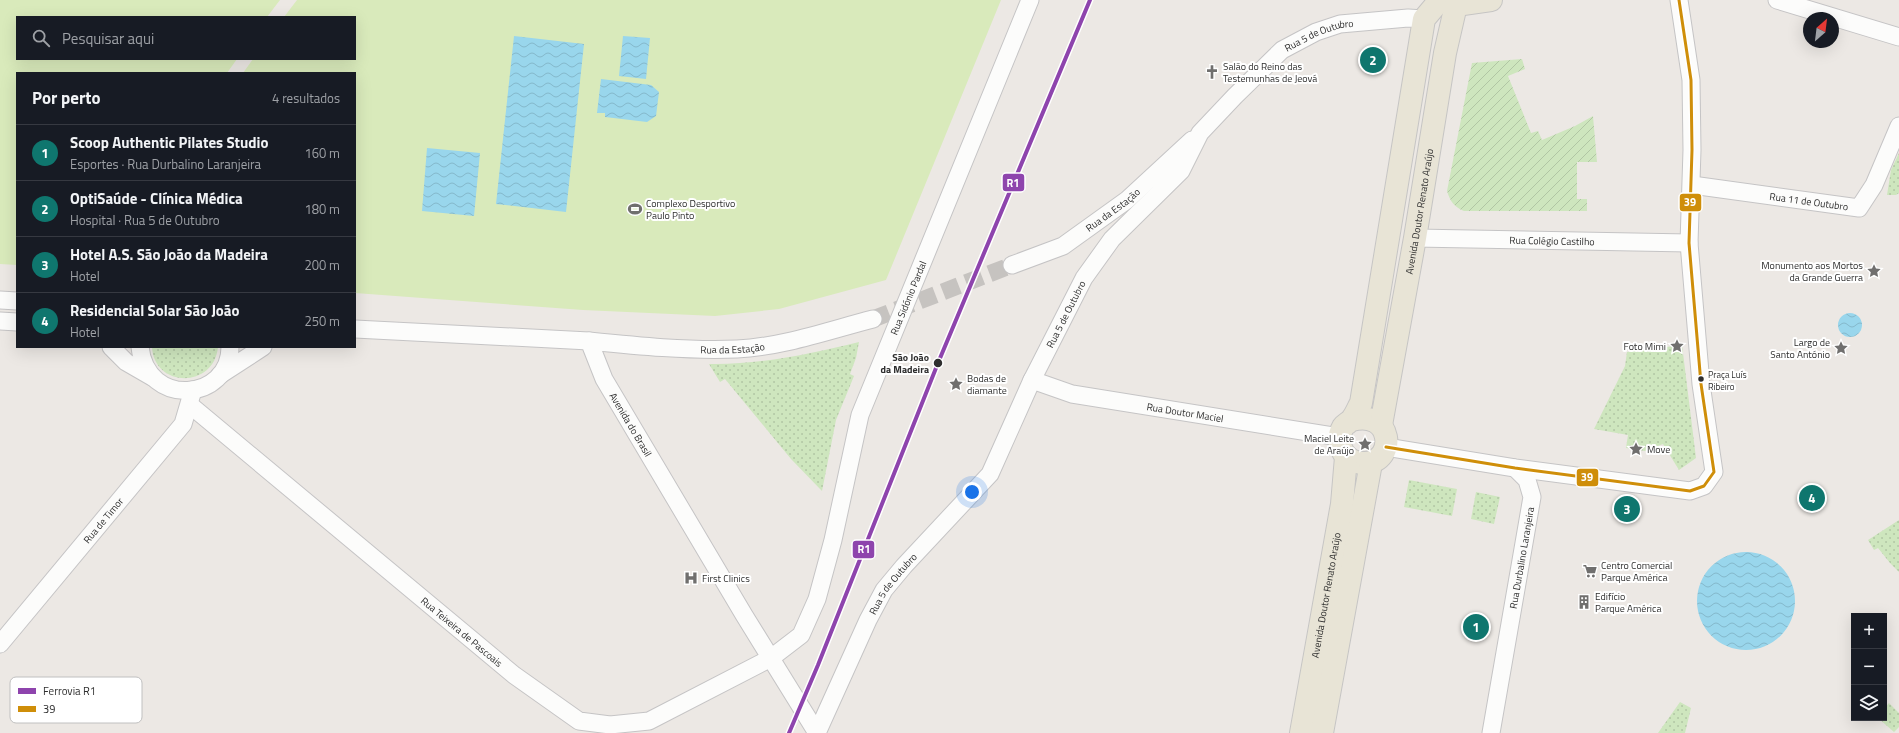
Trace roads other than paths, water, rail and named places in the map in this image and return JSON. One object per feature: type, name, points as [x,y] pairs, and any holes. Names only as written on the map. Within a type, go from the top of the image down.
[{"type":"main road","points":[[1424,19],[1448,2],[1491,0]]},
{"type":"main road","name":"Avenida Doutor Renato Araújo","points":[[1386,447],[1386,435],[1381,425],[1415,238],[1445,53],[1448,2]]},
{"type":"main road","name":"Avenida Doutor Renato Araújo","points":[[1301,733],[1342,504],[1344,427],[1352,420],[1361,403],[1424,19]]},
{"type":"main road","points":[[1352,420],[1362,417],[1372,419],[1381,425]]},
{"type":"main road","points":[[1343,447],[1358,463],[1371,463],[1380,456],[1386,447]]},
{"type":"main road","points":[[1322,733],[1371,463]]},
{"type":"street","name":"Rua Sidónio Pardal","points":[[770,658],[801,635],[817,599],[833,540],[860,416],[1030,0]]},
{"type":"street","points":[[1386,447],[1515,468],[1690,491],[1704,486],[1714,472],[1701,384],[1688,243],[1692,185],[1691,80],[1679,0]]},
{"type":"street","points":[[1777,0],[1899,37]]},
{"type":"street","name":"Rua 5 de Outubro","points":[[817,733],[868,620],[884,590],[904,566],[990,474],[1032,380],[1084,278],[1112,239],[1181,171],[1200,133],[1282,50],[1316,32],[1340,24],[1408,18],[1424,19]]},
{"type":"street","name":"Rua 11 de Outubro","points":[[1692,185],[1859,208],[1874,185],[1899,126]]},
{"type":"street","name":"Rua da Estação","points":[[1012,266],[1063,246],[1127,200],[1200,133]]},
{"type":"street","name":"Rua Colégio Castilho","points":[[1415,238],[1688,243]]},
{"type":"street","points":[[0,300],[16,301]]},
{"type":"street","name":"Rua da Estação","points":[[589,341],[657,347],[738,349],[792,341],[873,319]]},
{"type":"street","points":[[0,320],[16,322]]},
{"type":"street","points":[[356,329],[589,341]]},
{"type":"street","name":"Avenida do Brasil","points":[[589,341],[604,379],[770,658],[802,706],[817,733]]},
{"type":"street","points":[[112,348],[126,362],[153,378],[164,387],[178,391],[192,398],[220,375],[261,348]]},
{"type":"street","points":[[140,348],[141,358],[146,369],[153,378]]},
{"type":"street","points":[[220,375],[228,361],[230,348]]},
{"type":"street","name":"Rua Doutor Maciel","points":[[1032,380],[1072,394],[1343,447]]},
{"type":"street","name":"Rua Teixeira de Pascoais","points":[[192,398],[514,675],[579,722],[610,725],[649,721],[770,658]]},
{"type":"street","name":"Rua de Timor","points":[[0,644],[183,424],[192,398]]},
{"type":"street","name":"Rua Durbalino Laranjeira","points":[[1491,733],[1532,497],[1527,480],[1515,468]]},
{"type":"water","points":[[514,36],[584,44],[566,212],[496,204]]},
{"type":"water","points":[[623,36],[650,38],[646,79],[619,76]]},
{"type":"water","points":[[601,79],[651,85],[659,92],[656,116],[647,122],[605,117],[605,113],[597,113]]},
{"type":"water","points":[[427,148],[480,153],[474,216],[422,211]]},
{"type":"water","points":[[1850,313],[1855,314],[1861,320],[1861,330],[1855,336],[1850,337],[1845,336],[1839,330],[1838,325],[1839,320],[1845,314]]},
{"type":"water","points":[[1746,552],[1765,556],[1781,566],[1791,582],[1795,601],[1791,620],[1781,636],[1765,646],[1746,650],[1727,646],[1711,636],[1701,620],[1697,601],[1701,582],[1711,566],[1727,556]]},
{"type":"tunnel","points":[[873,319],[1012,265]]},
{"type":"rail line","name":"R1","points":[[789,733],[818,665],[938,363],[1090,0]]},
{"type":"place","name":"OptiSaúde - Clínica Médica","points":[[1373,60]]},
{"type":"place","name":"Salão do Reino das Testemunhas de Jeová","points":[[1212,72]]},
{"type":"place","name":"Complexo Desportivo Paulo Pinto","points":[[635,209]]},
{"type":"place","name":"Monumento aos Mortos da Grande Guerra","points":[[1874,271]]},
{"type":"place","name":"Foto Mimi","points":[[1677,346]]},
{"type":"place","name":"Largo de Santo António","points":[[1841,348]]},
{"type":"place","name":"São João da Madeira","points":[[938,363]]},
{"type":"place","name":"Praça Luís Ribeiro","points":[[1701,379]]},
{"type":"place","name":"Bodas de diamante","points":[[956,384]]},
{"type":"place","name":"Maciel Leite de Araújo","points":[[1365,444]]},
{"type":"place","name":"Move","points":[[1636,449]]},
{"type":"place","name":"Residencial Solar São João","points":[[1812,498]]},
{"type":"place","name":"Hotel A.S. São João da Madeira","points":[[1627,509]]},
{"type":"place","name":"Centro Comercial Parque América","points":[[1590,571]]},
{"type":"place","name":"First Clinics","points":[[691,578]]},
{"type":"place","name":"Edifício Parque América","points":[[1584,602]]},
{"type":"place","name":"Scoop Authentic Pilates Studio","points":[[1476,627]]}]
